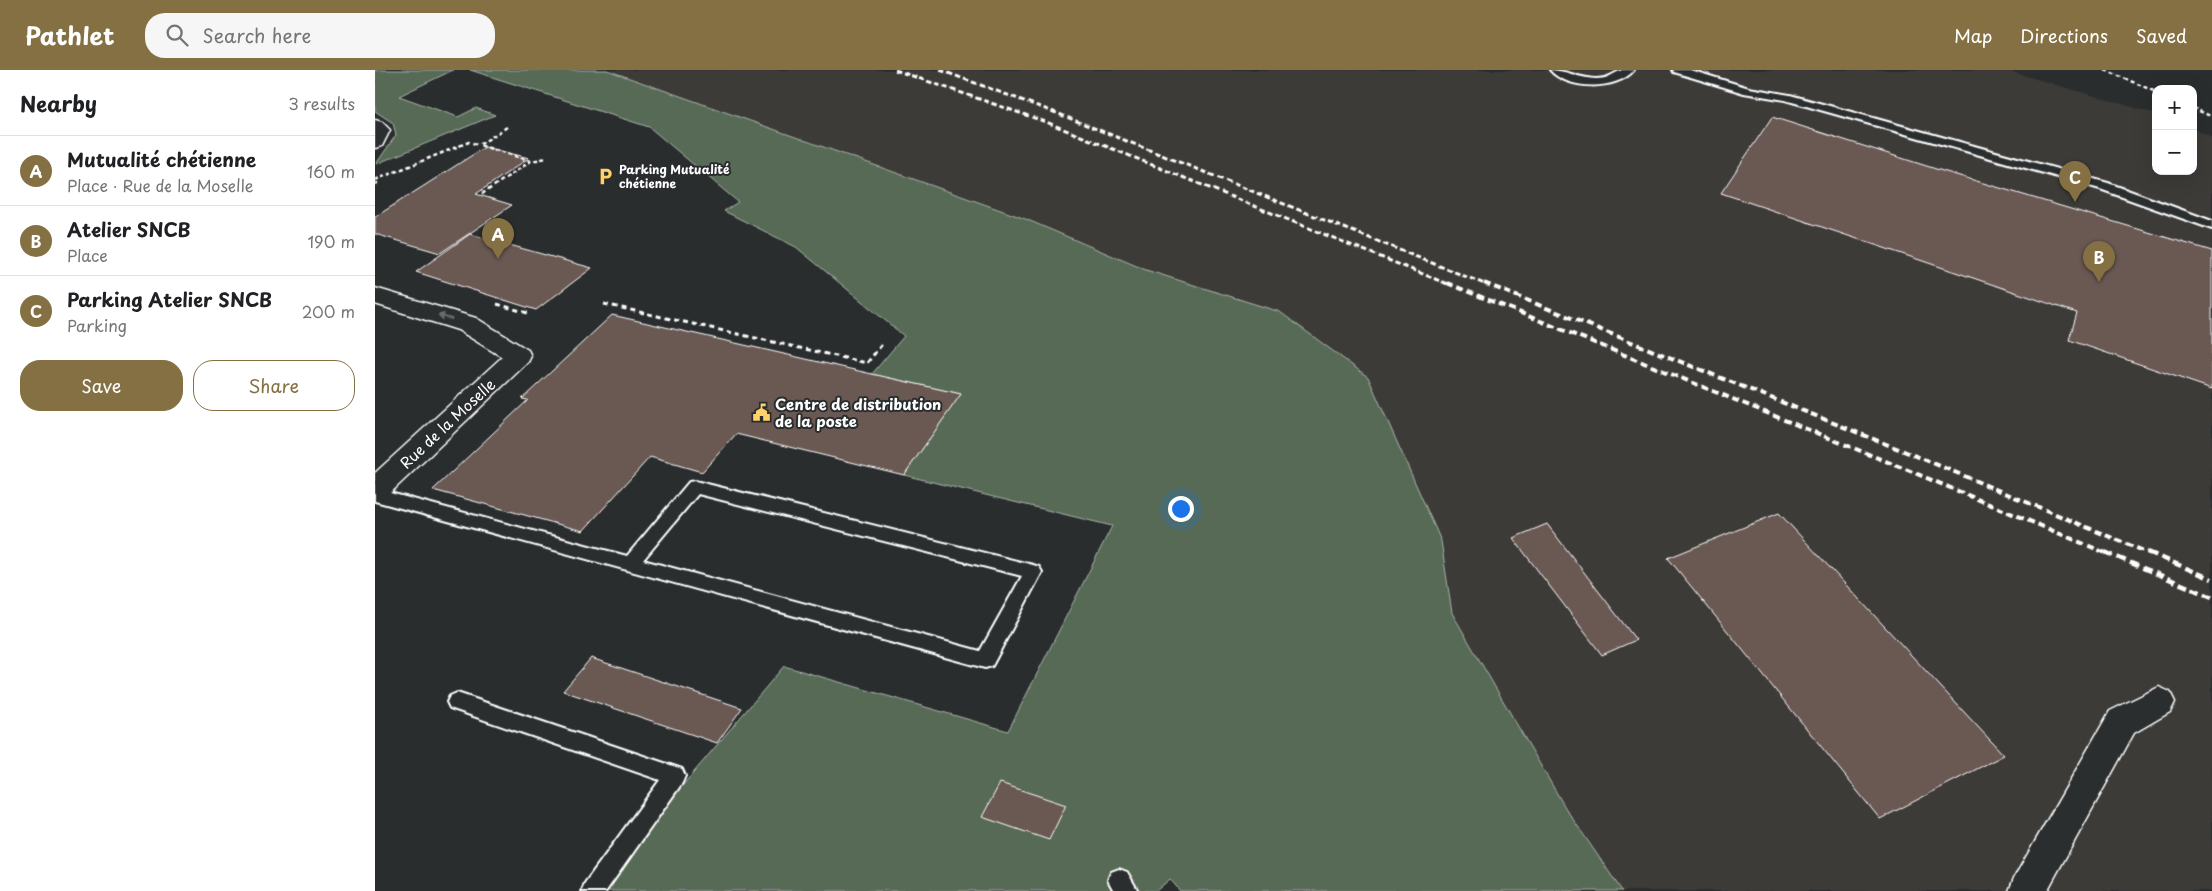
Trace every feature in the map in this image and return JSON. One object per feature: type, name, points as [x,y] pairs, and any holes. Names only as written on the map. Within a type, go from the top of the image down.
[{"type":"street","points":[[375,126],[380,130],[375,142]]},
{"type":"street","points":[[375,296],[467,324],[519,356]]},
{"type":"street","points":[[375,315],[519,356]]},
{"type":"street","name":"Rue de la Moselle","points":[[375,490],[519,356]]},
{"type":"street","points":[[2027,891],[2122,722],[2159,702]]},
{"type":"lane","points":[[1555,70],[1577,80],[1595,82],[1612,80],[1625,75],[1629,70]]},
{"type":"lane","points":[[1678,70],[1748,90],[1786,97],[2104,186],[2212,225]]},
{"type":"lane","points":[[375,495],[630,564],[985,660],[1033,572],[695,487],[630,564]]},
{"type":"lane","points":[[457,702],[675,776],[593,891]]},
{"type":"path","points":[[2105,70],[2152,90]]},
{"type":"path","points":[[2197,110],[2212,117]]},
{"type":"path","points":[[479,145],[507,128]]},
{"type":"path","points":[[375,182],[469,142],[531,161]]},
{"type":"path","points":[[482,194],[531,161],[547,158]]},
{"type":"path","points":[[604,304],[867,363],[883,343]]},
{"type":"shaded area","points":[[607,70],[2005,70],[2152,113],[2152,175],[2197,175],[2197,130],[2212,138],[2212,891],[1622,891],[1566,809],[1452,613],[1441,541],[1146,270],[1023,218]]},
{"type":"green space","points":[[375,70],[453,70],[399,96],[458,117],[476,108],[495,115],[376,164],[396,135],[393,123],[375,111]]},
{"type":"green space","points":[[470,70],[607,70],[1023,218],[1146,270],[1280,312],[1368,377],[1441,541],[1452,613],[1566,809],[1622,891],[1180,891],[1170,879],[1156,891],[593,891],[784,666],[1008,731],[1112,526],[904,475],[961,394],[872,374],[904,336],[796,247],[724,211],[738,202],[649,127]]},
{"type":"building","points":[[1772,117],[1936,169],[2212,251],[2212,389],[2069,340],[2077,313],[1721,193]]},
{"type":"building","points":[[485,147],[529,158],[476,194],[512,205],[440,253],[375,234],[375,217]]},
{"type":"building","points":[[470,234],[592,268],[536,310],[416,272]]},
{"type":"building","name":"Centre de distribution de la poste","points":[[612,315],[961,394],[904,475],[736,434],[702,472],[650,457],[583,531],[433,490],[528,400],[522,399]]},
{"type":"building","points":[[1779,513],[2004,755],[1880,819],[1668,558]]},
{"type":"building","points":[[1547,524],[1636,640],[1602,655],[1513,538]]},
{"type":"building","points":[[591,658],[742,708],[717,743],[563,691]]},
{"type":"building","points":[[1000,783],[1066,805],[1049,840],[982,817]]},
{"type":"railway","points":[[895,70],[1046,122],[1450,285]]},
{"type":"railway","points":[[940,70],[1059,114],[1487,285]]},
{"type":"railway","points":[[1447,283],[1915,473],[2108,554]]},
{"type":"railway","points":[[1484,283],[1921,458],[2151,554]]},
{"type":"railway","points":[[2105,552],[2212,597]]},
{"type":"railway","points":[[2148,552],[2212,579]]},
{"type":"place","name":"Parking Mutualité chétienne","points":[[605,176]]},
{"type":"place","name":"Parking Atelier SNCB","points":[[2075,202]]},
{"type":"place","name":"Mutualité chétienne","points":[[498,259]]},
{"type":"place","name":"Atelier SNCB","points":[[2099,282]]},
{"type":"place","name":"Centre de distribution de la poste","points":[[761,412]]}]
